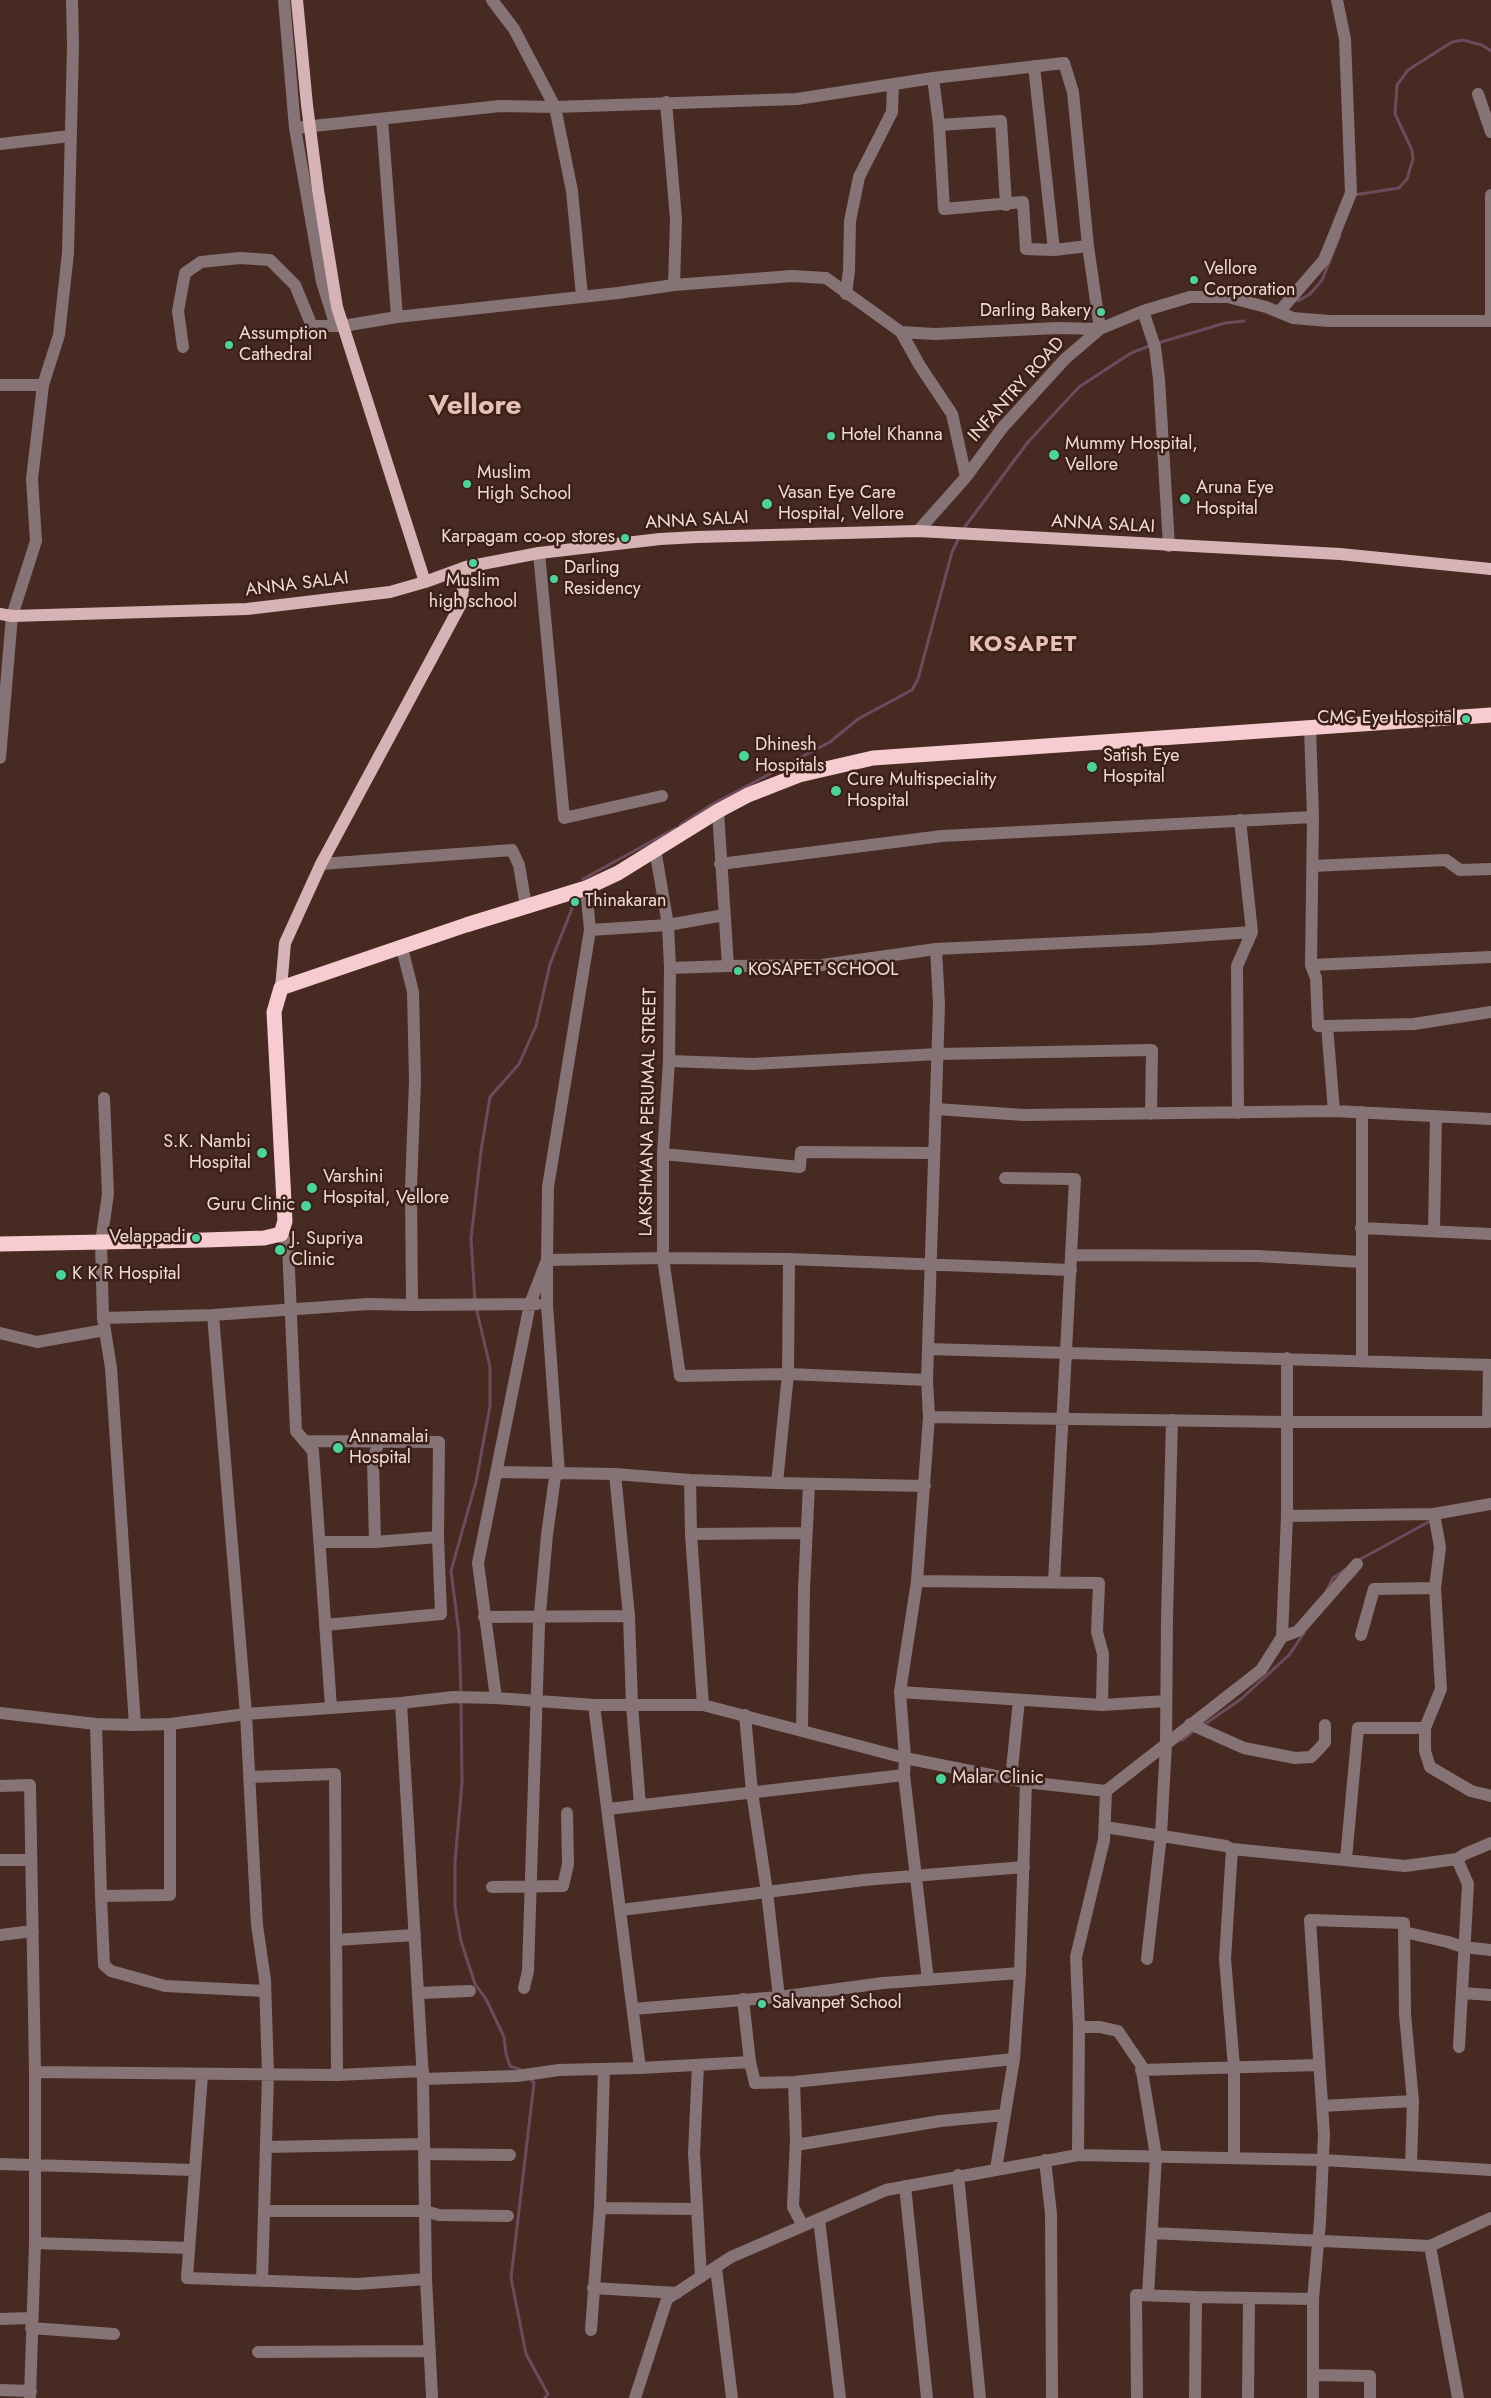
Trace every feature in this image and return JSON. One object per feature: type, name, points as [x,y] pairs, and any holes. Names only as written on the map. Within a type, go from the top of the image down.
[{"type":"highway","points":[[0,1244],[264,1238],[282,1234],[284,1221],[274,1012],[281,988],[526,906],[586,888],[618,873],[718,811],[748,795],[798,775],[873,758],[1310,726],[1491,715]]},
{"type":"main road","points":[[297,0],[302,67],[316,180],[337,307],[426,582]]},
{"type":"main road","name":"ANNA SALAI","points":[[6,615],[247,609],[390,592],[426,582],[466,567],[539,553],[660,539],[918,531],[1340,554],[1491,569]]},
{"type":"main road","points":[[281,988],[285,943],[321,864],[461,604],[466,567]]},
{"type":"street","points":[[0,758],[6,615],[36,541],[32,479],[43,385],[59,335],[68,253],[72,0]]},
{"type":"street","points":[[284,0],[295,128],[322,282],[334,320],[342,326]]},
{"type":"street","points":[[492,0],[514,29],[554,107],[572,191],[582,296]]},
{"type":"street","points":[[1279,312],[1324,260],[1351,193],[1345,39],[1337,0]]},
{"type":"street","points":[[295,128],[500,106],[554,107],[797,99],[933,78],[1064,63],[1073,92],[1088,246],[1100,330],[1057,328],[935,334],[901,332]]},
{"type":"street","points":[[1034,66],[1054,250]]},
{"type":"street","points":[[933,78],[939,124],[944,209],[1023,202],[1026,250],[1054,250],[1088,246]]},
{"type":"street","points":[[846,294],[849,270],[850,220],[859,177],[892,112],[894,85]]},
{"type":"street","points":[[1478,94],[1491,132]]},
{"type":"street","points":[[666,102],[676,220],[674,285]]},
{"type":"street","points":[[382,119],[397,317]]},
{"type":"street","points":[[939,124],[1001,121],[1006,205]]},
{"type":"street","points":[[0,144],[70,136]]},
{"type":"street","points":[[1491,195],[1491,321]]},
{"type":"street","points":[[183,347],[178,311],[185,273],[201,262],[240,258],[270,260],[294,285],[312,326],[342,326],[397,317],[674,285],[792,276],[826,278],[901,332],[952,414],[966,477]]},
{"type":"street","name":"INFANTRY ROAD","points":[[918,531],[966,477],[1004,427],[1065,359],[1100,330],[1143,311],[1190,297],[1228,297],[1293,318],[1329,321],[1491,321]]},
{"type":"street","points":[[1143,311],[1155,347],[1159,379],[1169,546]]},
{"type":"street","points":[[0,385],[43,385]]},
{"type":"street","points":[[539,553],[564,818],[662,796]]},
{"type":"street","points":[[1310,726],[1314,817],[1310,966],[1316,978],[1318,1026],[1414,1024],[1491,1012]]},
{"type":"street","points":[[718,811],[728,966]]},
{"type":"street","points":[[720,864],[942,836],[1314,817]]},
{"type":"street","points":[[1238,1112],[1236,966],[1252,932],[1240,820]]},
{"type":"street","name":"LAKSHMANA PERUMAL STREET","points":[[655,849],[668,925],[670,968],[663,1154],[663,1258],[680,1376],[788,1374]]},
{"type":"street","points":[[321,864],[512,850],[518,865],[526,906]]},
{"type":"street","points":[[1312,866],[1446,860],[1460,870],[1491,869]]},
{"type":"street","points":[[524,1988],[528,1971],[541,1616],[546,1535],[555,1477],[559,1473],[547,1304],[548,1187],[590,930],[586,888]]},
{"type":"street","points":[[590,930],[668,925],[724,915]]},
{"type":"street","points":[[670,968],[822,965],[936,949],[1151,939],[1252,932]]},
{"type":"street","points":[[402,948],[412,992],[416,1081],[411,1188],[412,1305]]},
{"type":"street","points":[[928,1980],[914,1877],[904,1775],[905,1758],[900,1692],[917,1581],[929,1416],[927,1380],[939,1004],[936,949]]},
{"type":"street","points":[[1310,966],[1491,957]]},
{"type":"street","points":[[1327,1026],[1334,1111]]},
{"type":"street","points":[[668,1061],[753,1064],[938,1054],[1152,1050],[1151,1114]]},
{"type":"street","points":[[104,1098],[108,1194],[102,1242],[104,1324],[112,1368],[135,1725]]},
{"type":"street","points":[[936,1109],[1024,1115],[1334,1111],[1491,1119]]},
{"type":"street","points":[[1362,1112],[1362,1360]]},
{"type":"street","points":[[1434,1231],[1436,1116]]},
{"type":"street","points":[[663,1154],[800,1167],[801,1152],[933,1153]]},
{"type":"street","points":[[1005,1178],[1074,1180],[1064,1419],[1054,1581]]},
{"type":"street","points":[[1361,1228],[1491,1234]]},
{"type":"street","points":[[282,1234],[288,1246],[296,1431],[313,1451],[331,1707]]},
{"type":"street","points":[[1072,1255],[1258,1256],[1361,1262]]},
{"type":"street","points":[[547,1260],[663,1258],[790,1259],[1071,1270]]},
{"type":"street","points":[[777,1483],[788,1374],[790,1259]]},
{"type":"street","points":[[496,1698],[478,1563],[498,1472],[530,1304],[547,1260]]},
{"type":"street","points":[[0,1333],[37,1342],[104,1324],[213,1315],[368,1304],[476,1306],[547,1304]]},
{"type":"street","points":[[213,1315],[246,1714],[257,1925],[265,1991],[268,2074],[262,2281]]},
{"type":"street","points":[[928,1348],[1490,1365],[1488,1422],[1286,1422],[929,1416]]},
{"type":"street","points":[[0,1713],[96,1724],[135,1725],[170,1724],[246,1714],[401,1703],[453,1697],[594,1705],[703,1705],[905,1758],[1026,1782],[1106,1791],[1261,1670],[1282,1637],[1287,1516],[1287,1358]]},
{"type":"street","points":[[788,1374],[927,1380]]},
{"type":"street","points":[[1147,1958],[1161,1835],[1166,1744],[1172,1420]]},
{"type":"street","points":[[304,1441],[439,1442],[438,1537],[441,1614],[325,1625]]},
{"type":"street","points":[[375,1542],[373,1460],[379,1441]]},
{"type":"street","points":[[498,1472],[615,1474],[690,1480],[777,1483],[925,1486]]},
{"type":"street","points":[[615,1474],[629,1616],[632,1705],[640,1805]]},
{"type":"street","points":[[690,1480],[691,1534],[703,1705]]},
{"type":"street","points":[[802,1730],[806,1534],[809,1484]]},
{"type":"street","points":[[1287,1516],[1434,1514],[1491,1504]]},
{"type":"street","points":[[1434,1514],[1440,1547],[1435,1588],[1441,1689],[1425,1728],[1425,1751],[1430,1767],[1471,1791],[1491,1796]]},
{"type":"street","points":[[691,1534],[806,1534]]},
{"type":"street","points":[[320,1542],[375,1542],[438,1537]]},
{"type":"street","points":[[1282,1637],[1298,1631],[1357,1564]]},
{"type":"street","points":[[917,1581],[1054,1581],[1099,1583],[1096,1632],[1103,1654],[1102,1705]]},
{"type":"street","points":[[1360,1635],[1374,1589],[1435,1588]]},
{"type":"street","points":[[484,1617],[629,1616]]},
{"type":"street","points":[[900,1692],[1102,1705],[1166,1701]]},
{"type":"street","points":[[1011,1779],[1019,1700]]},
{"type":"street","points":[[401,1703],[423,2075],[426,2279],[432,2397]]},
{"type":"street","points":[[594,1705],[640,2068]]},
{"type":"street","points":[[745,1715],[752,1792],[767,1892],[779,1997]]},
{"type":"street","points":[[96,1724],[104,1965],[111,1971],[165,1986],[265,1991]]},
{"type":"street","points":[[101,1896],[170,1895],[170,1724]]},
{"type":"street","points":[[1190,1724],[1244,1748],[1295,1758],[1311,1757],[1319,1749],[1325,1742],[1325,1725]]},
{"type":"street","points":[[1346,1859],[1358,1728],[1425,1728]]},
{"type":"street","points":[[249,1777],[335,1774],[337,2075]]},
{"type":"street","points":[[608,1809],[904,1775]]},
{"type":"street","points":[[996,2168],[1014,2059],[1020,1973],[1026,1782]]},
{"type":"street","points":[[0,1786],[30,1785],[35,2072],[35,2243],[30,2394],[0,2390]]},
{"type":"street","points":[[1078,2154],[1079,2027],[1076,1958],[1104,1840],[1106,1791]]},
{"type":"street","points":[[492,1887],[563,1886],[568,1864],[567,1813]]},
{"type":"street","points":[[1105,1827],[1226,1846],[1232,1849],[1346,1859],[1358,1863],[1405,1866],[1457,1859],[1491,1843]]},
{"type":"street","points":[[1232,1849],[1225,1959],[1234,2067],[1234,2158]]},
{"type":"street","points":[[1457,1859],[1468,1884],[1463,1947],[1459,2047]]},
{"type":"street","points":[[0,1860],[31,1860]]},
{"type":"street","points":[[621,1910],[864,1880],[1024,1867]]},
{"type":"street","points":[[1313,2398],[1313,2299],[1323,2160],[1322,2106],[1310,1920],[1404,1923],[1405,2014],[1413,2100],[1411,2165]]},
{"type":"street","points":[[0,1935],[33,1930]]},
{"type":"street","points":[[1404,1932],[1463,1947],[1491,1950]]},
{"type":"street","points":[[336,1940],[415,1935]]},
{"type":"street","points":[[633,2009],[779,1997],[928,1980],[1020,1973]]},
{"type":"street","points":[[419,1993],[470,1991]]},
{"type":"street","points":[[1462,1993],[1491,1995]]},
{"type":"street","points":[[743,1999],[750,2062],[755,2083],[794,2082],[1014,2059]]},
{"type":"street","points":[[1079,2027],[1100,2027],[1118,2031],[1141,2065],[1156,2156],[1148,2295]]},
{"type":"street","points":[[35,2072],[517,2076],[559,2070],[750,2062]]},
{"type":"street","points":[[698,2065],[694,2153],[701,2277]]},
{"type":"street","points":[[1141,2070],[1319,2065]]},
{"type":"street","points":[[591,2330],[600,2208],[604,2069]]},
{"type":"street","points":[[202,2074],[187,2278],[357,2284],[426,2279]]},
{"type":"street","points":[[794,2082],[796,2145],[794,2207],[803,2226]]},
{"type":"street","points":[[1322,2106],[1413,2100]]},
{"type":"street","points":[[796,2145],[940,2121],[1005,2115]]},
{"type":"street","points":[[266,2147],[424,2148],[510,2155]]},
{"type":"street","points":[[635,2398],[667,2300],[731,2257],[886,2190],[1078,2154],[1323,2160],[1491,2170]]},
{"type":"street","points":[[1045,2160],[1051,2214],[1052,2398]]},
{"type":"street","points":[[0,2164],[194,2170]]},
{"type":"street","points":[[958,2175],[980,2398]]},
{"type":"street","points":[[905,2186],[927,2398]]},
{"type":"street","points":[[600,2208],[697,2209]]},
{"type":"street","points":[[264,2211],[425,2211],[439,2215],[508,2216]]},
{"type":"street","points":[[1152,2233],[1430,2246],[1491,2218]]},
{"type":"street","points":[[819,2219],[840,2398]]},
{"type":"street","points":[[35,2243],[189,2248]]},
{"type":"street","points":[[1430,2246],[1458,2398]]},
{"type":"street","points":[[716,2268],[732,2398]]},
{"type":"street","points":[[593,2288],[677,2293]]},
{"type":"street","points":[[1137,2398],[1136,2295],[1313,2299]]},
{"type":"street","points":[[1195,2398],[1196,2296]]},
{"type":"street","points":[[1248,2298],[1248,2398]]},
{"type":"street","points":[[0,2319],[114,2334]]},
{"type":"street","points":[[258,2352],[430,2351]]},
{"type":"street","points":[[1313,2375],[1370,2376],[1370,2398]]},
{"type":"waterway","points":[[1354,195],[1399,188],[1407,179],[1413,159],[1412,150],[1395,114],[1397,85],[1408,70],[1452,42],[1463,40],[1482,45],[1491,51]]},
{"type":"waterway","points":[[1298,301],[1310,294],[1322,280],[1340,236]]},
{"type":"waterway","points":[[1158,343],[1225,323],[1244,321]]},
{"type":"waterway","points":[[964,528],[1028,442],[1079,387],[1131,353],[1152,345]]},
{"type":"waterway","points":[[680,825],[711,805],[830,742],[858,719],[912,690],[918,679],[952,552],[958,540]]},
{"type":"waterway","points":[[583,879],[676,828]]},
{"type":"waterway","points":[[475,1301],[471,1239],[481,1151],[490,1097],[519,1064],[536,1026],[550,964],[575,901]]},
{"type":"waterway","points":[[461,1694],[459,1633],[451,1571],[476,1482],[490,1406],[490,1367],[476,1307]]},
{"type":"waterway","points":[[1357,1561],[1432,1520]]},
{"type":"waterway","points":[[1327,1590],[1333,1578],[1346,1569]]},
{"type":"waterway","points":[[1202,1726],[1241,1699],[1289,1655],[1304,1633]]},
{"type":"waterway","points":[[461,1700],[462,1783],[455,1862],[455,1907],[461,1941],[475,1984],[486,1999],[504,2037],[510,2066],[521,2070]]},
{"type":"waterway","points":[[1182,1740],[1195,1730]]},
{"type":"waterway","points":[[529,2077],[534,2083],[511,2278],[526,2354],[548,2394],[545,2398]]},
{"type":"place","name":"Vellore Corporation","points":[[1194,280]]},
{"type":"place","name":"Darling Bakery","points":[[1101,312]]},
{"type":"place","name":"Assumption Cathedral","points":[[229,345]]},
{"type":"place","name":"Hotel Khanna","points":[[831,436]]},
{"type":"place","name":"Mummy Hospital, Vellore","points":[[1054,455]]},
{"type":"place","name":"Muslim High School","points":[[467,484]]},
{"type":"place","name":"Aruna Eye Hospital","points":[[1185,499]]},
{"type":"place","name":"Vasan Eye Care Hospital, Vellore","points":[[767,504]]},
{"type":"place","name":"Karpagam co-op stores","points":[[625,538]]},
{"type":"place","name":"Muslim high school","points":[[473,563]]},
{"type":"place","name":"Darling Residency","points":[[554,579]]},
{"type":"place","name":"CMC Eye Hospital","points":[[1466,719]]},
{"type":"place","name":"Dhinesh Hospitals","points":[[744,756]]},
{"type":"place","name":"Satish Eye Hospital","points":[[1092,767]]},
{"type":"place","name":"Cure Multispeciality Hospital","points":[[836,791]]},
{"type":"place","name":"Thinakaran","points":[[575,902]]},
{"type":"place","name":"KOSAPET SCHOOL","points":[[738,971]]},
{"type":"place","name":"S.K. Nambi Hospital","points":[[262,1153]]},
{"type":"place","name":"Varshini Hospital, Vellore","points":[[312,1188]]},
{"type":"place","name":"Guru Clinic","points":[[306,1206]]},
{"type":"place","name":"Velappadi","points":[[196,1238]]},
{"type":"place","name":"J. Supriya Clinic","points":[[280,1250]]},
{"type":"place","name":"K K R Hospital","points":[[61,1275]]},
{"type":"place","name":"Annamalai Hospital","points":[[338,1448]]},
{"type":"place","name":"Malar Clinic","points":[[941,1779]]},
{"type":"place","name":"Salvanpet School","points":[[762,2004]]},
{"type":"district","name":"Vellore","points":[[475,407]]},
{"type":"district","name":"KOSAPET","points":[[1023,646]]}]
